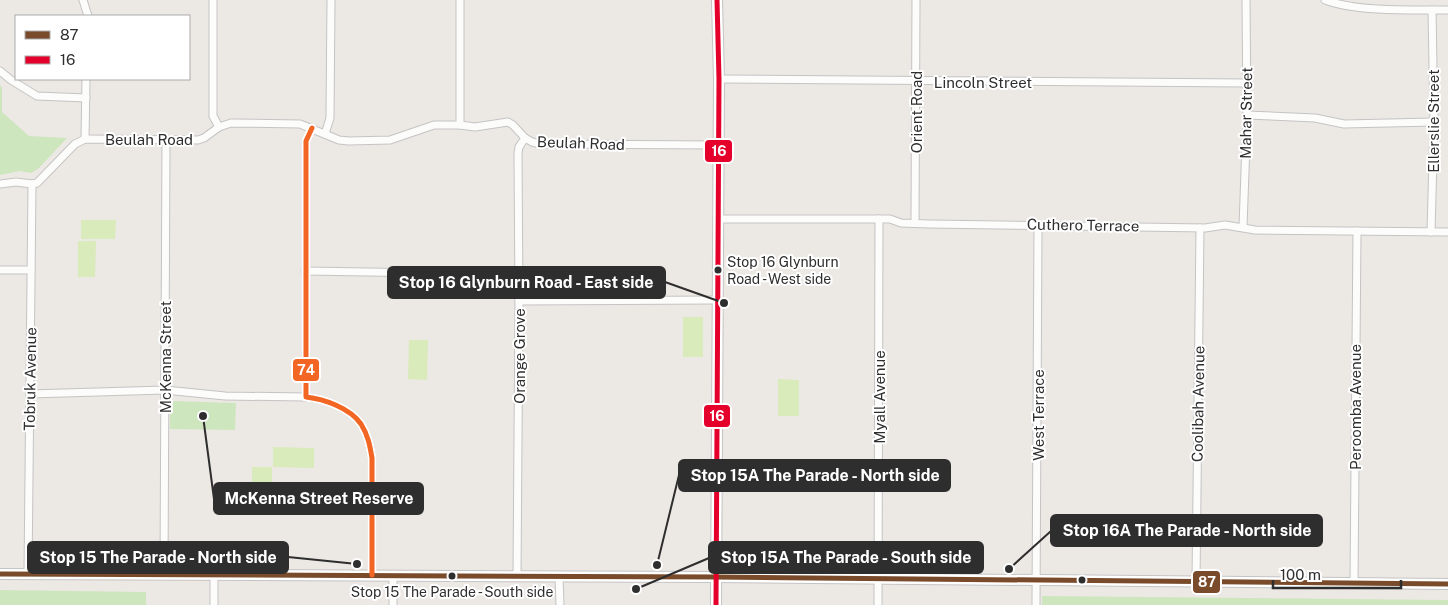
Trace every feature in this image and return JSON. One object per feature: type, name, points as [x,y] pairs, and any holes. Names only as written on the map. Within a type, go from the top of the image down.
[{"type":"main road","points":[[716,605],[718,0]]},
{"type":"main road","points":[[0,574],[372,574],[1448,584]]},
{"type":"street","points":[[83,0],[88,15]]},
{"type":"street","points":[[213,0],[213,116],[219,127]]},
{"type":"street","points":[[325,134],[330,118],[331,0]]},
{"type":"street","points":[[460,0],[460,125]]},
{"type":"street","name":"Orient Road","points":[[915,223],[916,0]]},
{"type":"street","name":"Mahar Street","points":[[1243,227],[1247,115],[1246,0]]},
{"type":"street","points":[[1325,0],[1332,3],[1378,8],[1448,10]]},
{"type":"street","name":"Ellerslie Street","points":[[1431,232],[1434,122],[1432,10]]},
{"type":"street","points":[[0,71],[37,96],[86,98]]},
{"type":"street","name":"Lincoln Street","points":[[719,79],[1247,83]]},
{"type":"street","points":[[85,139],[86,80]]},
{"type":"street","points":[[1247,115],[1315,118],[1344,124],[1434,122]]},
{"type":"street","name":"Beulah Road","points":[[32,184],[37,183],[75,144],[85,139],[198,140],[219,127],[231,124],[300,124],[339,140],[349,141],[390,140],[429,126],[460,125],[475,127],[508,122],[525,138],[541,144],[718,145]]},
{"type":"street","points":[[306,396],[306,141],[312,128]]},
{"type":"street","name":"Orange Grove","points":[[517,576],[518,153],[519,147],[525,138]]},
{"type":"street","name":"McKenna Street","points":[[164,574],[166,140]]},
{"type":"street","points":[[0,184],[22,182],[32,184]]},
{"type":"street","name":"Tobruk Avenue","points":[[28,574],[32,184]]},
{"type":"street","name":"Cuthero Terrace","points":[[718,219],[890,219],[901,223],[1200,228],[1210,228],[1225,224],[1255,230],[1448,232]]},
{"type":"street","name":"Myall Avenue","points":[[878,605],[879,219]]},
{"type":"street","name":"West Terrace","points":[[1036,605],[1038,225]]},
{"type":"street","name":"Coolibah Avenue","points":[[1196,581],[1200,228]]},
{"type":"street","name":"Peroomba Avenue","points":[[1354,583],[1357,232]]},
{"type":"street","points":[[0,270],[31,270]]},
{"type":"street","points":[[305,271],[430,273]]},
{"type":"street","points":[[519,301],[717,300]]},
{"type":"street","points":[[30,394],[165,390],[225,396],[306,396],[318,398],[346,411],[360,423],[368,439],[372,458],[372,574]]},
{"type":"street","points":[[214,574],[214,605]]},
{"type":"street","points":[[393,575],[393,605]]},
{"type":"street","points":[[560,576],[560,605]]},
{"type":"green space","points":[[0,85],[2,88],[2,112],[29,136],[67,138],[38,169],[31,173],[20,171],[0,175]]},
{"type":"green space","points":[[81,220],[116,220],[115,239],[81,239]]},
{"type":"green space","points":[[78,241],[96,241],[95,277],[78,277]]},
{"type":"green space","points":[[683,317],[703,317],[703,357],[683,357]]},
{"type":"green space","points":[[409,340],[428,340],[427,380],[408,379]]},
{"type":"green space","points":[[778,379],[799,380],[799,416],[778,416]]},
{"type":"green space","points":[[170,401],[236,403],[235,430],[170,429]]},
{"type":"green space","points":[[273,447],[314,448],[314,468],[273,467]]},
{"type":"green space","points":[[252,467],[272,467],[272,509],[252,509]]},
{"type":"green space","points":[[0,590],[146,592],[146,605],[0,605]]},
{"type":"green space","points":[[1042,596],[1448,600],[1448,605],[1042,605]]},
{"type":"transit line","name":"16","points":[[716,605],[719,79],[717,0]]},
{"type":"transit line","name":"74","points":[[312,128],[306,141],[306,397],[328,402],[344,409],[356,418],[367,436],[372,458],[372,575]]},
{"type":"transit line","name":"87","points":[[0,574],[716,577],[1448,584]]},
{"type":"place","name":"Stop 16 Glynburn Road - West side","points":[[718,270]]},
{"type":"place","name":"Stop 16 Glynburn Road - East side","points":[[724,303]]},
{"type":"place","name":"McKenna Street Reserve","points":[[203,416]]},
{"type":"place","name":"Stop 15 The Parade - North side","points":[[357,564]]},
{"type":"place","name":"Stop 15A The Parade - North side","points":[[657,565]]},
{"type":"place","name":"Stop 16A The Parade - North side","points":[[1009,569]]},
{"type":"place","name":"Stop 15 The Parade - South side","points":[[452,576]]},
{"type":"place","name":"Stop 15A The Parade - South side","points":[[636,589]]}]
